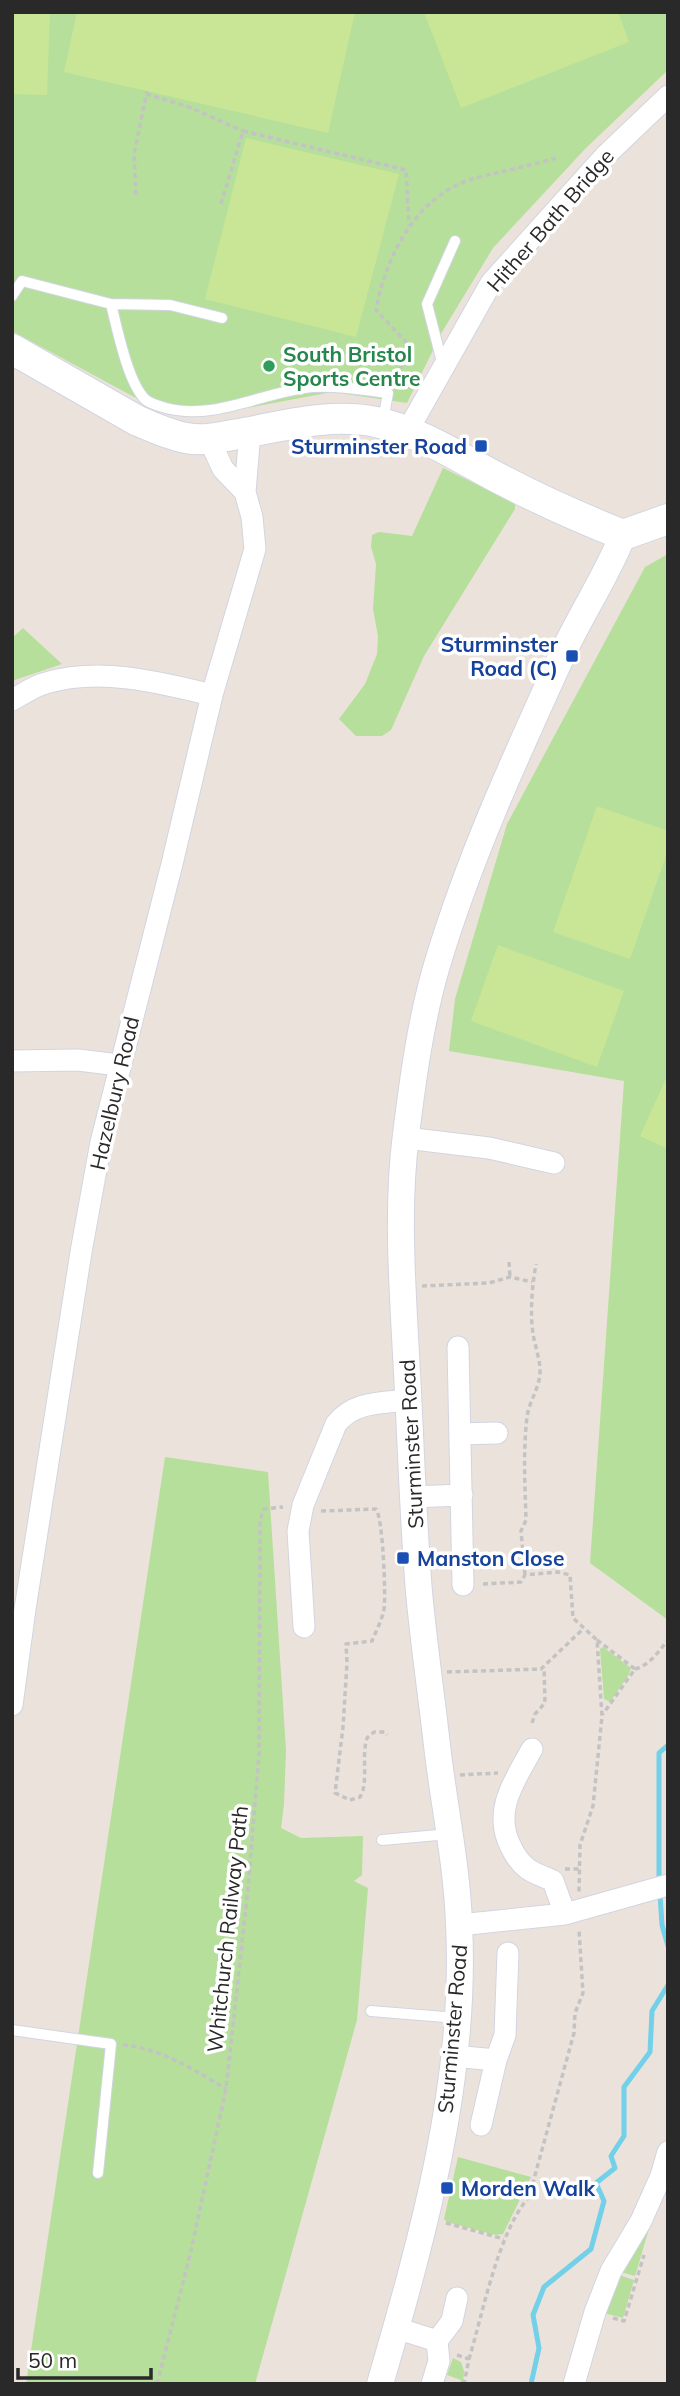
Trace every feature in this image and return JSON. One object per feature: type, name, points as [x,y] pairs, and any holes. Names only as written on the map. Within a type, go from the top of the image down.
[{"type":"main road","points":[[13,352],[146,424],[187,439],[209,439],[317,420],[345,419],[396,427],[528,493],[623,535],[668,519]]},
{"type":"street","name":"Hither Bath Bridge","points":[[396,427],[443,368],[491,283],[606,155],[668,96]]},
{"type":"street","name":"Hazelbury Road","points":[[12,1705],[81,1252],[101,1142],[212,695],[255,549],[252,517],[245,492],[250,432]]},
{"type":"street","name":"Hazelbury Road","points":[[209,439],[223,469],[245,492]]},
{"type":"street","name":"Sturminster Road","points":[[380,2384],[425,2218],[442,2140],[457,2018],[460,1925],[419,1596],[412,1497],[403,1287],[402,1196],[405,1138],[420,1043],[436,968],[461,892],[492,810],[565,648],[614,558],[623,535]]},
{"type":"street","points":[[12,700],[44,683],[89,675],[150,680],[212,695]]},
{"type":"street","points":[[12,1060],[78,1060],[119,1065]]},
{"type":"street","points":[[405,1138],[489,1148],[554,1163]]},
{"type":"street","points":[[458,1347],[463,1585]]},
{"type":"street","points":[[304,1628],[298,1531],[303,1508],[336,1424],[345,1412],[367,1404],[409,1400]]},
{"type":"street","points":[[460,1434],[497,1433]]},
{"type":"street","points":[[412,1497],[462,1496]]},
{"type":"street","points":[[532,1749],[504,1805],[507,1840],[516,1858],[528,1870],[552,1881],[575,1911]]},
{"type":"street","points":[[460,1925],[575,1911],[668,1885]]},
{"type":"street","points":[[481,2126],[496,2060],[505,2035],[508,1953]]},
{"type":"street","points":[[453,2056],[496,2060]]},
{"type":"street","points":[[574,2384],[595,2312],[611,2271],[641,2221],[661,2176],[668,2152]]},
{"type":"street","points":[[432,2384],[439,2361],[437,2341],[452,2321],[457,2298]]},
{"type":"street","points":[[396,2328],[437,2341]]},
{"type":"lane","points":[[443,368],[427,303],[455,241]]},
{"type":"lane","points":[[12,296],[22,281],[111,304],[170,305],[222,318]]},
{"type":"lane","points":[[111,304],[125,357],[136,385],[146,400],[156,405],[174,410],[201,412],[311,387],[334,387],[388,393],[396,427]]},
{"type":"lane","points":[[382,1840],[449,1834]]},
{"type":"lane","points":[[371,2011],[457,2018]]},
{"type":"lane","points":[[12,2030],[111,2044],[98,2173]]},
{"type":"path","points":[[136,195],[134,154],[146,93],[189,107],[243,131],[406,170],[409,228]]},
{"type":"path","points":[[221,204],[243,131]]},
{"type":"path","points":[[388,393],[396,389],[406,342],[376,310],[381,283],[394,251],[409,228],[432,201],[466,181],[556,158]]},
{"type":"path","points":[[509,1262],[510,1277]]},
{"type":"path","points":[[463,1585],[521,1582],[524,1575],[521,1531],[526,1520],[526,1433],[528,1408],[540,1371],[532,1330],[536,1264]]},
{"type":"path","points":[[403,1287],[489,1283],[510,1277],[533,1282]]},
{"type":"path","points":[[303,1508],[376,1509],[380,1515],[384,1609],[372,1641],[346,1644],[343,1727],[334,1793],[350,1800],[360,1797],[364,1789],[367,1738],[374,1732],[385,1732],[387,1735]]},
{"type":"path","name":"Whitchurch Railway Path","points":[[157,2384],[190,2255],[226,2089],[248,1888],[259,1755],[260,1520],[264,1509],[303,1508]]},
{"type":"path","points":[[524,1575],[558,1572],[570,1575],[573,1618],[583,1629],[635,1669]]},
{"type":"path","points":[[428,1673],[541,1669],[583,1629]]},
{"type":"path","points":[[469,2359],[504,2239],[517,2211],[529,2197],[573,2033],[575,2013],[583,1993],[575,1911],[579,1891],[580,1845],[593,1806],[602,1716],[597,1640]]},
{"type":"path","points":[[602,1716],[635,1669],[652,1660],[668,1640]]},
{"type":"path","points":[[532,1723],[535,1714],[545,1703],[544,1667]]},
{"type":"path","points":[[463,1774],[520,1772]]},
{"type":"path","points":[[557,1868],[580,1869]]},
{"type":"path","points":[[111,2044],[139,2047],[190,2068],[226,2089]]},
{"type":"path","points":[[425,2218],[504,2239]]},
{"type":"green space","name":"South Bristol Sports Centre","points":[[12,12],[668,12],[668,70],[586,148],[493,248],[442,332],[407,403],[332,392],[199,417],[160,411],[12,331]]},
{"type":"green space","points":[[12,12],[50,12],[47,95],[12,94]]},
{"type":"green space","points":[[77,12],[355,12],[328,133],[64,72]]},
{"type":"green space","points":[[424,12],[618,12],[629,42],[461,108]]},
{"type":"green space","points":[[246,138],[399,174],[356,337],[205,299]]},
{"type":"green space","points":[[443,468],[515,503],[515,509],[424,656],[391,730],[382,736],[356,736],[339,719],[365,684],[377,654],[378,636],[373,609],[376,564],[371,547],[372,535],[379,532],[412,536]]},
{"type":"green space","points":[[668,554],[668,1620],[590,1563],[624,1081],[449,1051],[455,999],[507,824],[645,567]]},
{"type":"green space","points":[[23,628],[62,664],[12,681],[12,638]]},
{"type":"green space","points":[[597,806],[668,831],[668,850],[630,959],[553,932]]},
{"type":"green space","points":[[498,945],[624,991],[597,1067],[471,1021]]},
{"type":"green space","points":[[668,1074],[668,1149],[640,1136]]},
{"type":"green space","points":[[165,1457],[268,1472],[286,1750],[281,1828],[301,1838],[363,1836],[362,1875],[354,1881],[368,1888],[357,2020],[255,2384],[26,2384]]},
{"type":"green space","points":[[603,1647],[631,1668],[610,1702],[604,1699],[600,1649]]},
{"type":"green space","points":[[458,2157],[531,2177],[503,2234],[495,2235],[444,2219]]},
{"type":"green space","points":[[654,2212],[635,2276],[621,2272]]},
{"type":"green space","points":[[619,2275],[634,2280],[623,2318],[604,2313]]},
{"type":"green space","points":[[453,2358],[461,2362],[464,2371],[463,2384],[460,2384],[461,2380],[447,2375]]},
{"type":"waterway","points":[[659,1884],[659,1753],[668,1745]]},
{"type":"waterway","points":[[660,1894],[662,1925],[668,1946]]},
{"type":"waterway","points":[[531,2384],[539,2348],[533,2315],[544,2287],[591,2249],[604,2201],[596,2183],[615,2168],[611,2156],[624,2136],[624,2087],[650,2052],[652,2011],[668,1985]]},
{"type":"place","name":"South Bristol Sports Centre","points":[[269,366]]},
{"type":"place","name":"Sturminster Road","points":[[481,446]]},
{"type":"place","name":"Sturminster Road (C)","points":[[572,656]]},
{"type":"place","name":"Manston Close","points":[[403,1558]]},
{"type":"place","name":"Morden Walk","points":[[447,2188]]}]
